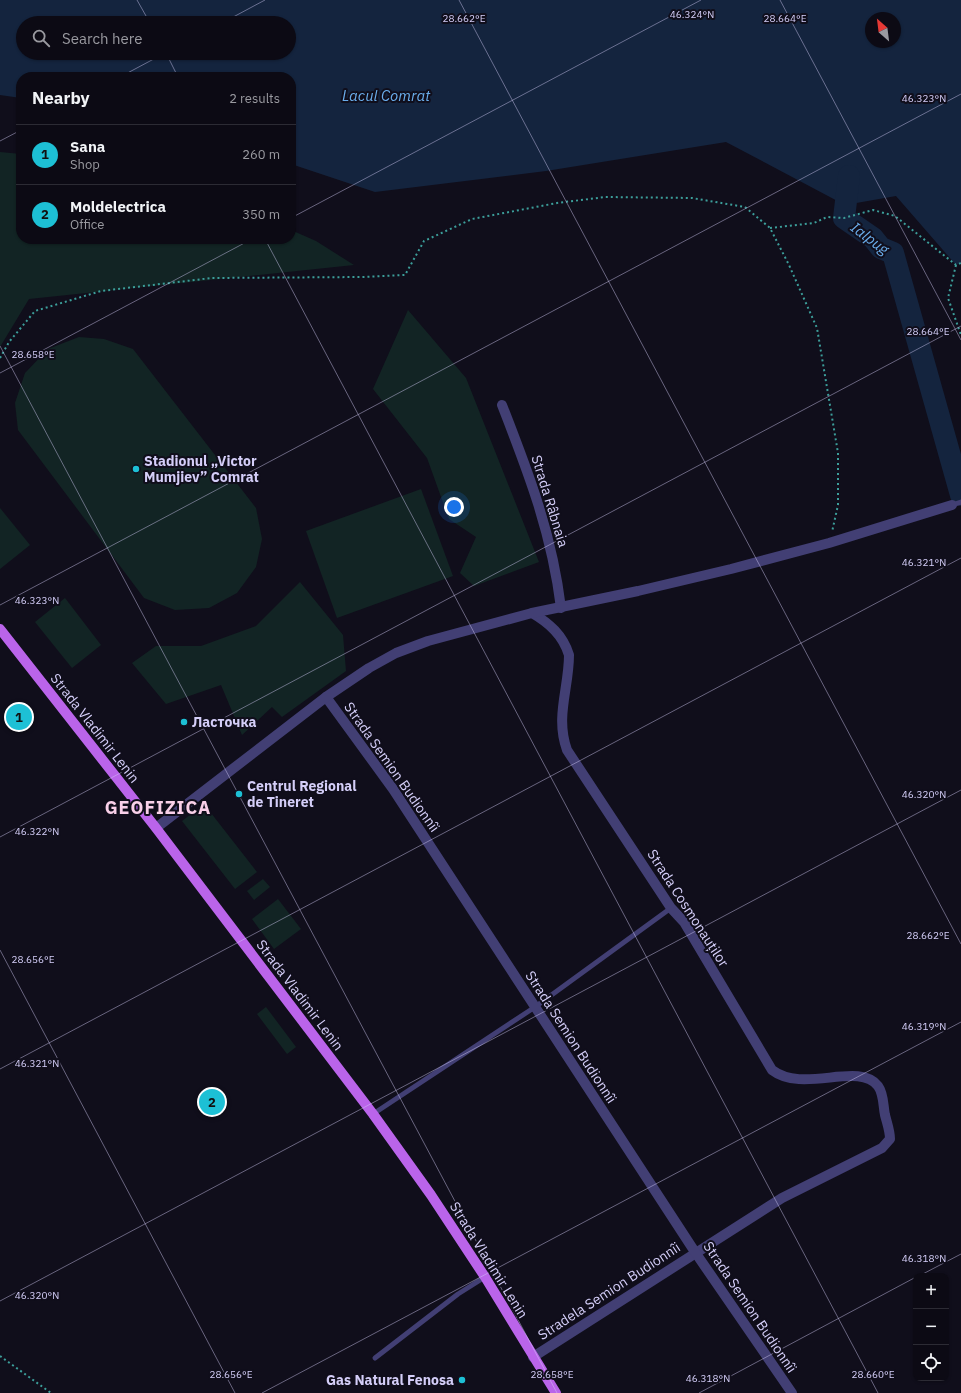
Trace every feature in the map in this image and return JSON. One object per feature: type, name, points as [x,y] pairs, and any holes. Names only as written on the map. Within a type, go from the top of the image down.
[{"type":"main road","name":"Strada Vladimir Lenin","points":[[0,630],[156,828],[373,1114],[431,1195],[484,1276],[556,1393]]},
{"type":"street","name":"Strada Râbnaia","points":[[502,405],[521,452],[547,529],[557,572],[561,608]]},
{"type":"street","points":[[156,828],[326,697],[396,652],[428,640],[532,613],[561,608],[724,571],[957,504]]},
{"type":"street","name":"Strada Cosmonauților","points":[[532,613],[545,621],[558,634],[567,648],[569,655],[561,716],[564,741],[567,750],[671,908],[684,922],[772,1070],[785,1077],[809,1080],[854,1075],[864,1077],[872,1081],[877,1085],[883,1100],[890,1135],[889,1143]]},
{"type":"street","name":"Strada Semion Budionnîi","points":[[326,697],[393,789],[695,1252],[792,1393]]},
{"type":"street","name":"Stradela Semion Budionnîi","points":[[533,1357],[695,1252],[782,1198],[889,1143]]},
{"type":"lane","points":[[373,1114],[535,1007],[671,908]]},
{"type":"lane","points":[[375,1358],[458,1294],[484,1276]]},
{"type":"path","points":[[0,358],[9,342],[35,311],[101,292],[212,278],[362,277],[405,275],[424,241],[472,219],[557,203],[606,197],[692,198],[745,207],[770,228],[790,264],[817,328],[838,453],[838,505],[829,542]]},
{"type":"path","points":[[770,228],[814,223],[827,217],[844,218],[873,210],[895,216],[956,265]]},
{"type":"path","points":[[956,265],[961,263]]},
{"type":"path","points":[[956,265],[948,298],[961,335]]},
{"type":"path","points":[[0,1356],[51,1393]]},
{"type":"shaded area","points":[[0,152],[16,154],[16,244],[296,244],[296,232],[316,241],[354,265],[29,299],[0,347]]},
{"type":"shaded area","points":[[408,310],[466,378],[539,562],[474,586],[460,573],[476,537],[449,519],[427,458],[373,389]]},
{"type":"shaded area","name":"Stadionul „Victor Mumjiev” Comrat","points":[[79,337],[104,339],[133,349],[256,508],[262,539],[256,567],[237,593],[209,608],[175,610],[144,598],[18,430],[15,403],[25,373],[48,349]]},
{"type":"shaded area","points":[[421,489],[453,576],[337,618],[306,531]]},
{"type":"shaded area","points":[[0,508],[30,545],[0,569]]},
{"type":"shaded area","points":[[300,582],[343,635],[346,671],[282,717],[272,707],[242,735],[221,685],[166,704],[132,663],[156,646],[201,646],[256,626]]},
{"type":"shaded area","points":[[65,598],[101,645],[72,668],[35,622]]},
{"type":"shaded area","points":[[204,804],[257,872],[235,889],[182,821]]},
{"type":"shaded area","points":[[263,879],[270,887],[254,900],[247,891]]},
{"type":"shaded area","points":[[278,899],[301,929],[274,949],[252,919]]},
{"type":"shaded area","points":[[266,1007],[296,1047],[287,1054],[257,1014]]},
{"type":"water","name":"Lacul Comrat","points":[[0,0],[961,0],[961,263],[956,265],[896,196],[845,205],[726,142],[546,171],[375,192],[296,166],[296,72],[16,72],[16,97],[0,95]]},
{"type":"waterway","name":"Ialpug","points":[[849,176],[844,218],[873,238],[881,248],[893,253],[961,495]]},
{"type":"place","name":"Stadionul „Victor Mumjiev” Comrat","points":[[136,469]]},
{"type":"place","name":"Sana","points":[[19,717]]},
{"type":"place","name":"Ласточка","points":[[184,722]]},
{"type":"place","name":"Centrul Regional de Tineret","points":[[239,794]]},
{"type":"place","name":"Moldelectrica","points":[[212,1102]]},
{"type":"place","name":"Gas Natural Fenosa","points":[[462,1380]]},
{"type":"district","name":"GEOFIZICA","points":[[158,807]]}]
